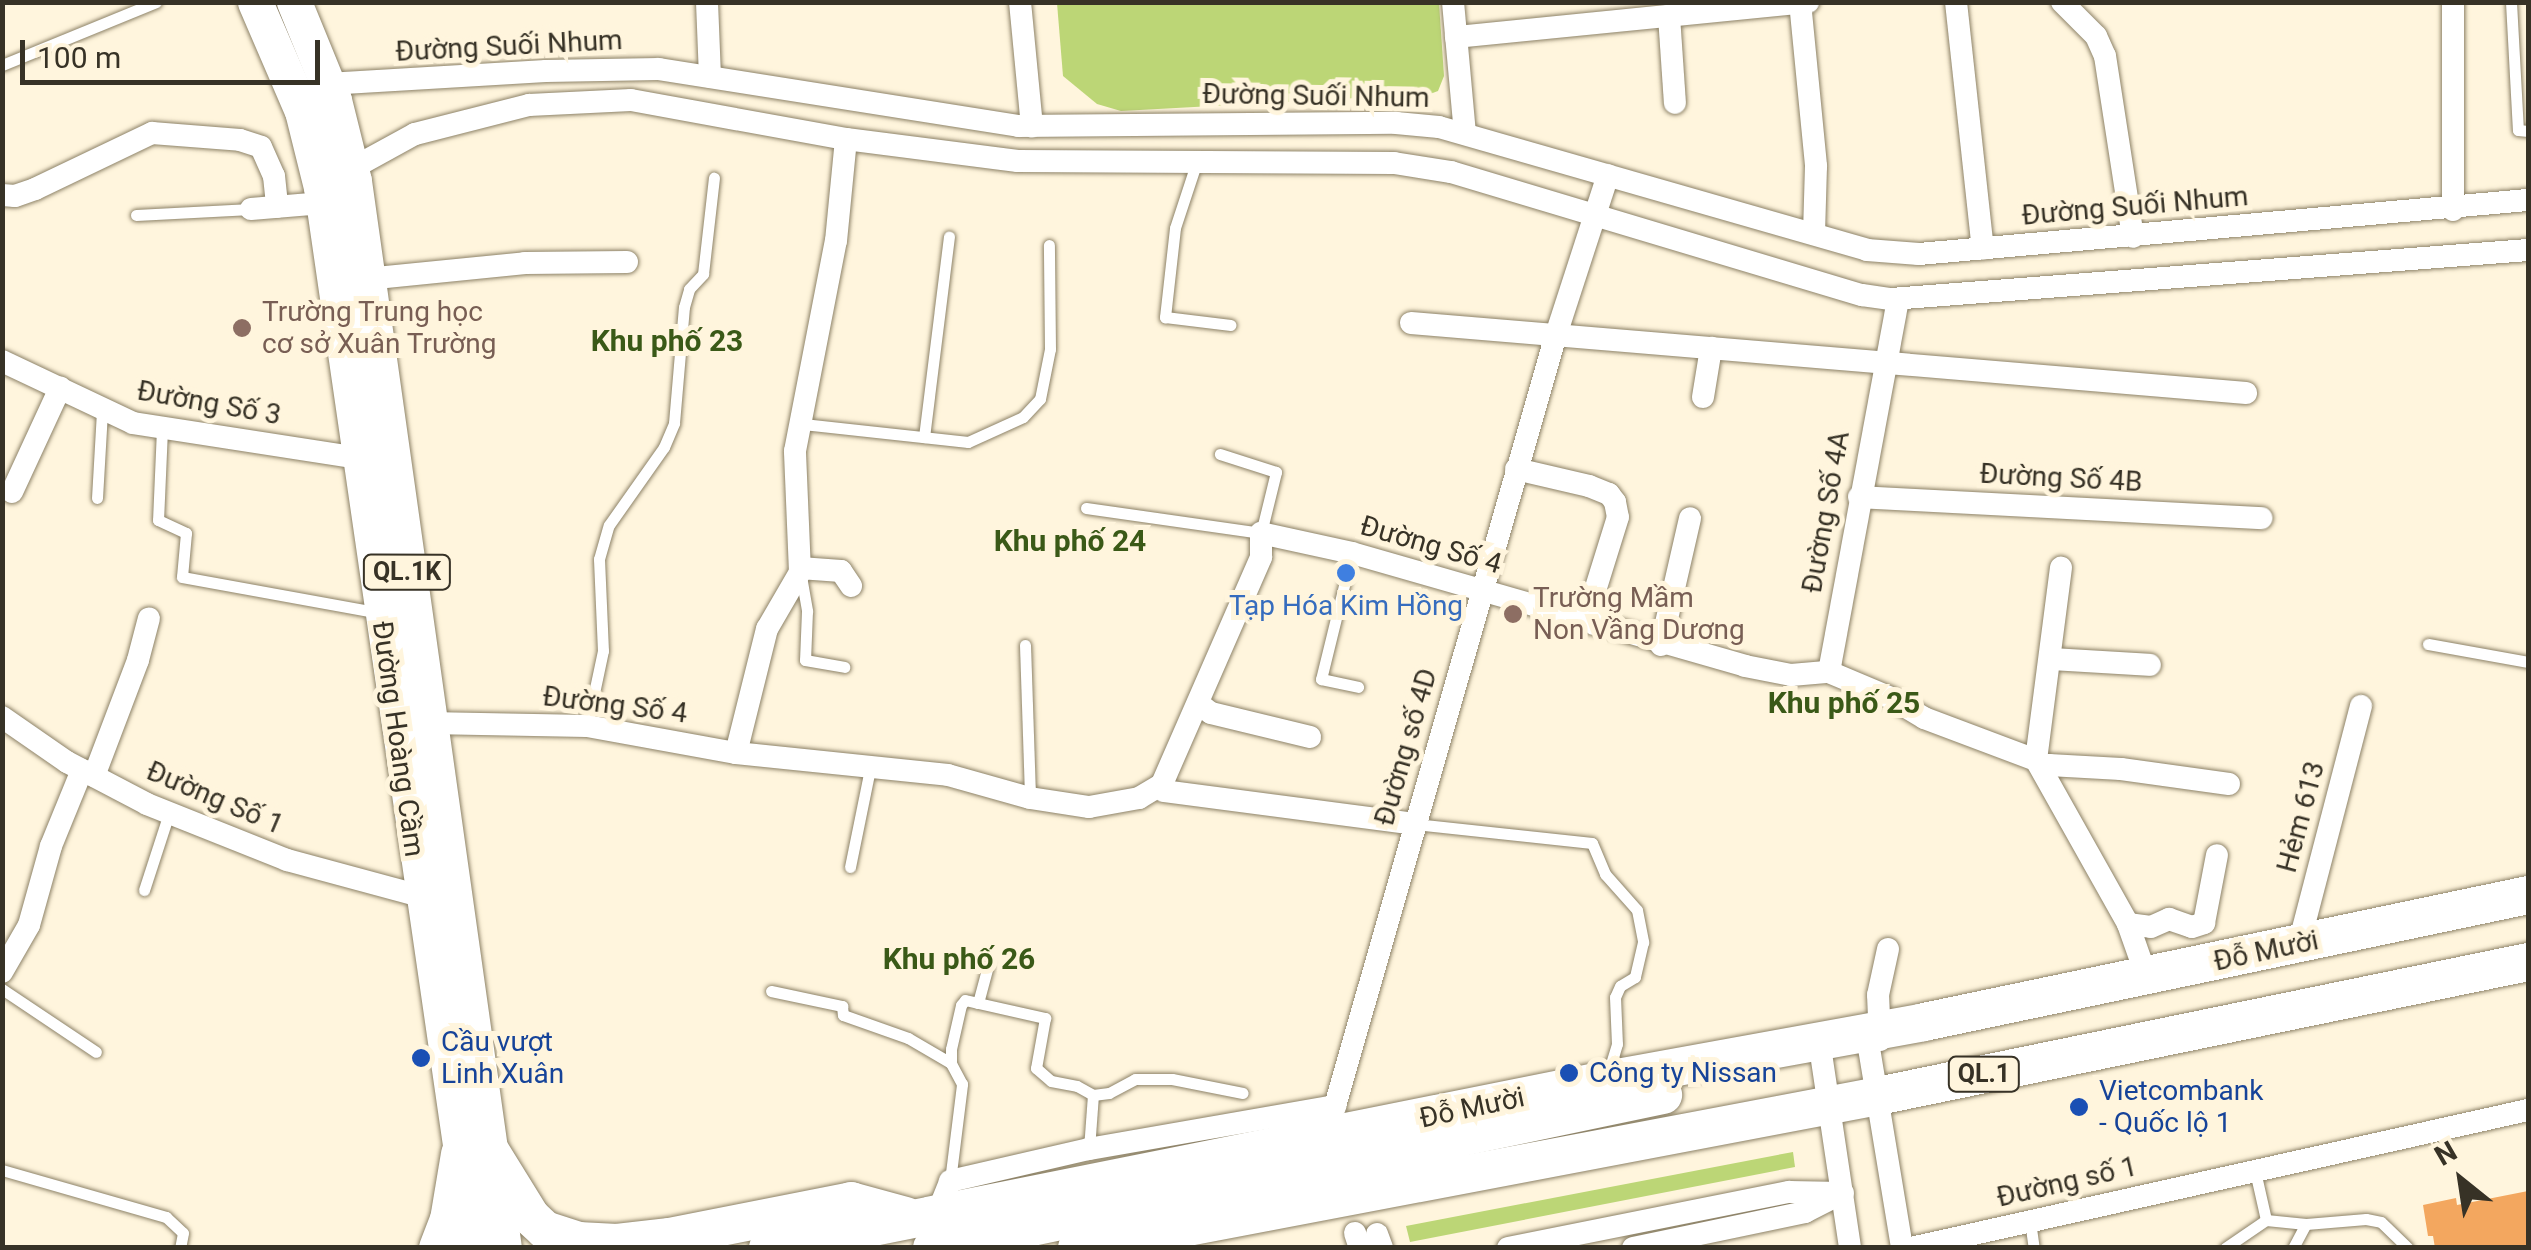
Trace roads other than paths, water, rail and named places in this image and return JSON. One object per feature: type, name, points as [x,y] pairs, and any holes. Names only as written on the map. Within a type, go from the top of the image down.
[{"type":"highway","name":"Đỗ Mười","points":[[1874,1039],[2146,976],[2528,895]]},
{"type":"highway","name":"Đỗ Mười","points":[[1118,1225],[1262,1196],[1820,1050],[2528,918]]},
{"type":"highway","name":"Đỗ Mười","points":[[1880,1105],[2528,962]]},
{"type":"highway","name":"Đỗ Mười","points":[[1201,1248],[1880,1105],[2528,980]]},
{"type":"highway","name":"Đỗ Mười","points":[[768,1248],[1606,1080],[1820,1050]]},
{"type":"highway","name":"Đỗ Mười","points":[[1262,1196],[1831,1115]]},
{"type":"highway","points":[[438,1248],[474,1151],[545,1230],[578,1241],[618,1244],[670,1237],[851,1202],[933,1215]]},
{"type":"highway","points":[[1060,1190],[1262,1196]]},
{"type":"highway","points":[[1169,1248],[1262,1196]]},
{"type":"highway","name":"QL.1","points":[[933,1215],[1118,1225]]},
{"type":"highway","name":"QL.1","points":[[1077,1248],[1118,1225]]},
{"type":"highway","points":[[483,1236],[542,1248]]},
{"type":"main road","name":"Đường Hoàng Cầm","points":[[254,2],[302,111],[323,204],[420,896],[474,1151]]},
{"type":"main road","name":"Đường Hoàng Cầm","points":[[294,2],[327,84],[351,169],[428,723],[483,1236]]},
{"type":"street","points":[[707,2],[710,78]]},
{"type":"street","points":[[1020,2],[1032,126]]},
{"type":"street","points":[[1452,2],[1465,132]]},
{"type":"street","points":[[1456,37],[1808,2]]},
{"type":"street","points":[[1956,2],[1983,249]]},
{"type":"street","points":[[2062,2],[2096,36],[2105,56],[2133,237]]},
{"type":"street","points":[[2453,2],[2453,210]]},
{"type":"street","points":[[1800,3],[1816,166],[1814,234]]},
{"type":"street","points":[[1670,16],[1675,102]]},
{"type":"street","name":"Đường Suối Nhum","points":[[327,84],[546,71],[659,69],[947,117],[1032,126],[1396,123],[1465,132],[1867,250],[1919,254],[2453,210],[2528,200]]},
{"type":"street","points":[[351,169],[415,134],[529,105],[632,100],[846,139],[1018,161],[1394,163],[1450,172],[1862,295],[1898,298],[2528,250]]},
{"type":"street","points":[[2,195],[15,196],[35,189],[152,134],[240,140],[261,147],[274,176],[277,207]]},
{"type":"street","points":[[736,753],[766,629],[800,570],[794,452],[803,424],[836,241],[846,139]]},
{"type":"street","name":"Đường số 4D","points":[[1090,1149],[1335,1116],[1480,589],[1608,175]]},
{"type":"street","points":[[250,209],[323,204]]},
{"type":"street","points":[[366,279],[525,262],[627,262]]},
{"type":"street","name":"Đường Số 4A","points":[[1828,672],[1898,298]]},
{"type":"street","points":[[1411,322],[2246,394]]},
{"type":"street","points":[[1703,397],[1711,348]]},
{"type":"street","name":"Đường Số 3","points":[[2,361],[102,411],[162,429],[358,458]]},
{"type":"street","points":[[12,492],[60,388]]},
{"type":"street","points":[[1516,468],[1589,486],[1609,494],[1615,502],[1618,518],[1594,594],[1594,624]]},
{"type":"street","name":"Đường Số 4B","points":[[1858,498],[2261,518]]},
{"type":"street","points":[[1662,644],[1690,518]]},
{"type":"street","points":[[1261,533],[1261,557],[1162,784],[1164,791],[1416,824]]},
{"type":"street","name":"Đường Số 4","points":[[1261,533],[1352,553],[1662,644],[1791,674],[1828,672],[1891,698],[1924,718],[2039,765]]},
{"type":"street","points":[[2061,568],[2039,765],[2128,924],[2146,976]]},
{"type":"street","points":[[800,570],[841,571],[851,586]]},
{"type":"street","points":[[2,972],[28,926],[52,846],[88,773],[149,618]]},
{"type":"street","points":[[2050,659],[2150,665]]},
{"type":"street","points":[[1198,704],[1211,713],[1310,737]]},
{"type":"street","name":"Hẻm 613","points":[[2299,944],[2361,706]]},
{"type":"street","name":"Đường Số 1","points":[[2,717],[88,773],[169,813],[287,860],[420,896]]},
{"type":"street","name":"Đường Số 4","points":[[428,723],[587,726],[736,753],[948,775],[1030,798],[1090,806],[1140,798],[1162,784]]},
{"type":"street","points":[[2039,765],[2121,769],[2229,784]]},
{"type":"street","points":[[2128,924],[2150,927],[2169,919],[2192,926],[2204,923],[2217,855]]},
{"type":"street","points":[[1888,949],[1874,1039],[1902,1248]]},
{"type":"street","points":[[1820,1050],[1850,1248]]},
{"type":"street","name":"Đường số 1","points":[[1910,1248],[2528,1110]]},
{"type":"street","points":[[933,1215],[1090,1149]]},
{"type":"street","points":[[1508,1248],[1789,1192],[1843,1192]]},
{"type":"street","points":[[1633,1248],[1805,1212],[1843,1192]]},
{"type":"lane","points":[[2,65],[156,2]]},
{"type":"lane","points":[[2510,2],[2518,130],[2528,131]]},
{"type":"lane","points":[[1196,164],[1175,228],[1166,317],[1231,325]]},
{"type":"lane","points":[[587,726],[603,652],[599,559],[609,526],[653,463],[674,423],[684,308],[689,289],[704,274],[714,178]]},
{"type":"lane","points":[[136,215],[250,209]]},
{"type":"lane","points":[[924,438],[948,237]]},
{"type":"lane","points":[[803,424],[968,442],[1022,417],[1040,399],[1053,318],[1049,246]]},
{"type":"lane","points":[[98,498],[102,411]]},
{"type":"lane","points":[[162,429],[158,520],[186,533],[182,578],[380,613]]},
{"type":"lane","points":[[1086,508],[1261,533],[1276,472],[1220,454]]},
{"type":"lane","points":[[1352,553],[1321,679],[1358,686]]},
{"type":"lane","points":[[800,570],[808,612],[805,660],[844,667]]},
{"type":"lane","points":[[2428,644],[2528,662]]},
{"type":"lane","points":[[1024,645],[1030,798]]},
{"type":"lane","points":[[850,867],[870,769]]},
{"type":"lane","points":[[144,890],[169,813]]},
{"type":"lane","points":[[1416,824],[1592,843],[1605,874],[1637,910],[1643,942],[1635,977],[1620,986],[1615,997],[1617,1044],[1606,1080]]},
{"type":"lane","points":[[978,1003],[988,966]]},
{"type":"lane","points":[[2,989],[96,1052]]},
{"type":"lane","points":[[771,992],[842,1006],[842,1015],[908,1038],[952,1063]]},
{"type":"lane","points":[[933,1215],[962,1084],[952,1063],[961,1005],[966,1000],[1045,1018],[1036,1068],[1051,1081],[1077,1086],[1092,1095],[1109,1093],[1135,1080],[1172,1079],[1243,1093]]},
{"type":"lane","points":[[1090,1149],[1092,1095]]},
{"type":"lane","points":[[2,1170],[166,1217],[183,1233],[180,1248]]},
{"type":"lane","points":[[2254,1171],[2266,1220]]},
{"type":"lane","points":[[2232,1246],[2266,1220],[2306,1224],[2381,1222],[2408,1248]]},
{"type":"lane","points":[[2030,1221],[2034,1248]]},
{"type":"lane","points":[[2292,1248],[2306,1224]]},
{"type":"place","name":"Trường Trung học cơ sở Xuân Trường","points":[[242,328]]},
{"type":"place","name":"Tạp Hóa Kim Hồng","points":[[1346,573]]},
{"type":"place","name":"Trường Mầm Non Vầng Dương","points":[[1513,614]]},
{"type":"place","name":"Cầu vượt Linh Xuân","points":[[421,1058]]},
{"type":"place","name":"Công ty Nissan","points":[[1569,1073]]},
{"type":"place","name":"Vietcombank - Quốc lộ 1","points":[[2079,1107]]},
{"type":"district","name":"Khu phố 23","points":[[667,341]]},
{"type":"district","name":"Khu phố 24","points":[[1070,541]]},
{"type":"district","name":"Khu phố 25","points":[[1844,703]]},
{"type":"district","name":"Khu phố 26","points":[[959,959]]}]
